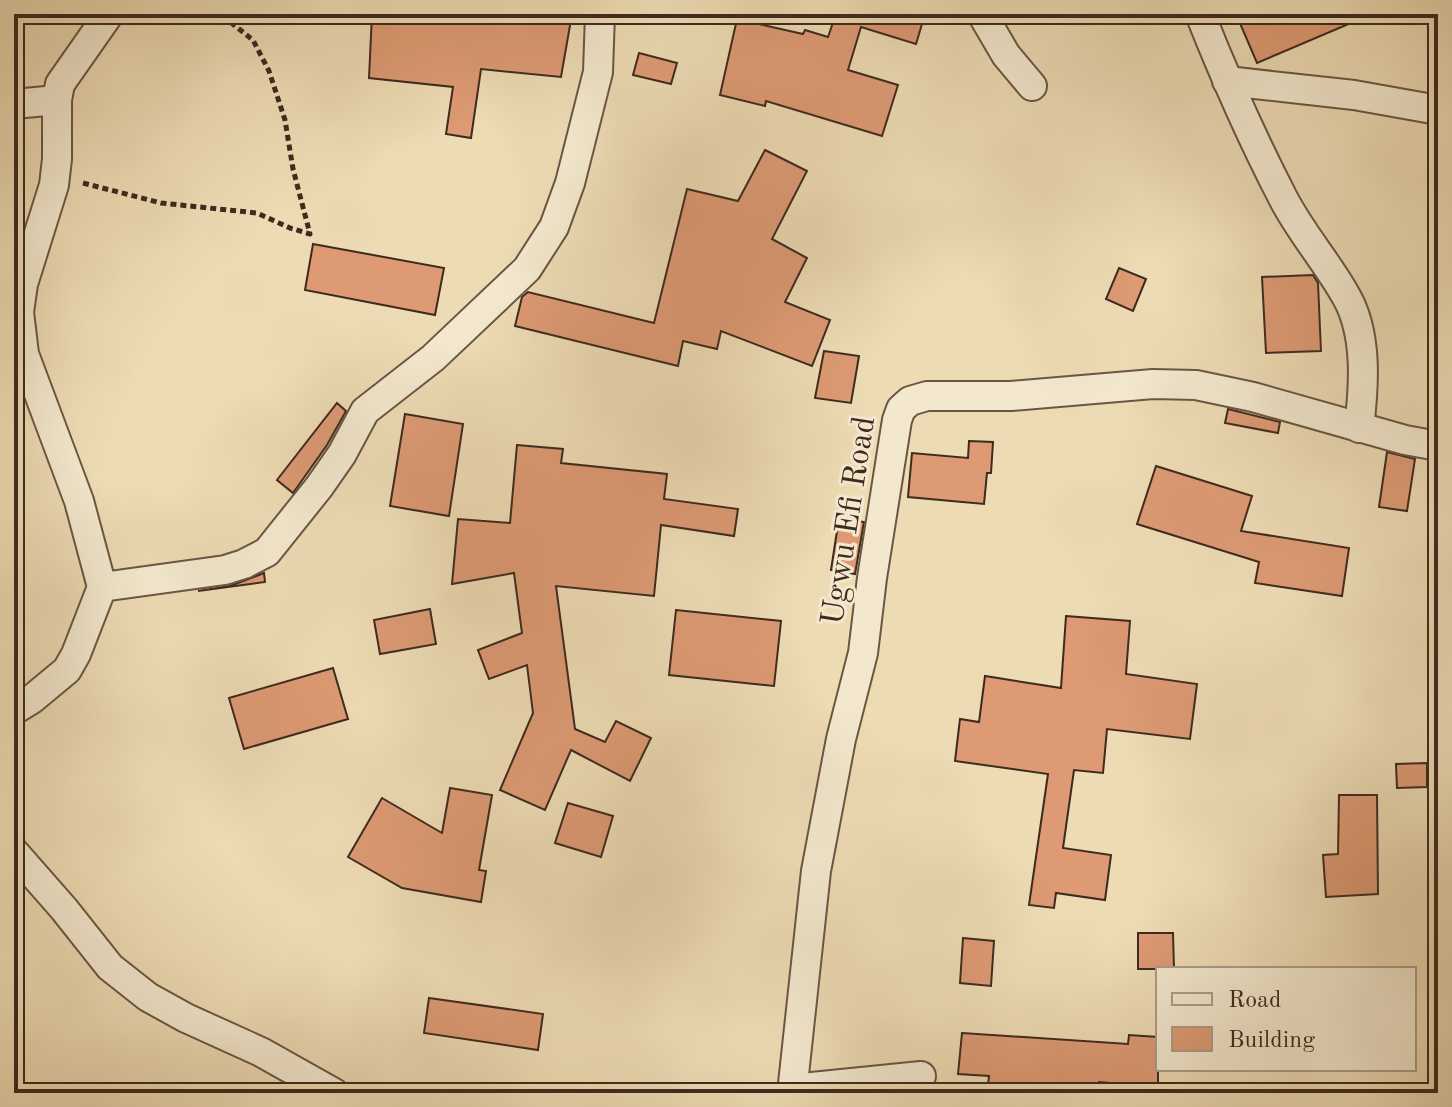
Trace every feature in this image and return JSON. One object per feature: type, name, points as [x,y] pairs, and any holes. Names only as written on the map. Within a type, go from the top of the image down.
[{"type":"street","points":[[14,710],[67,670],[102,587],[79,501],[24,354],[19,312],[23,284],[47,214],[55,175],[60,84],[109,14]]},
{"type":"street","points":[[102,587],[225,570],[267,552],[342,454],[365,411],[433,358],[527,269],[554,227],[573,172],[598,72],[600,14]]},
{"type":"street","points":[[982,14],[1006,55],[1032,86]]},
{"type":"street","points":[[1200,14],[1227,81],[1286,203],[1348,299],[1359,327],[1363,399],[1359,428]]},
{"type":"street","points":[[1227,81],[1354,95],[1438,110]]},
{"type":"street","points":[[14,104],[57,100]]},
{"type":"street","name":"Ugwu Efi Road","points":[[792,1091],[816,871],[841,739],[863,653],[874,564],[901,409],[910,401],[927,396],[1011,396],[1153,384],[1196,385],[1438,446]]},
{"type":"street","points":[[14,852],[110,967],[148,997],[186,1018],[252,1047],[334,1093]]},
{"type":"street","points":[[792,1091],[921,1076]]},
{"type":"path","points":[[55,175],[161,203],[257,213],[310,234],[293,169],[285,120],[269,71],[253,40],[220,14]]},
{"type":"building","points":[[372,14],[456,17],[456,14],[572,14],[561,77],[481,69],[471,138],[446,134],[453,87],[369,78]]},
{"type":"building","points":[[836,14],[925,14],[916,44],[861,27],[848,70],[898,85],[882,136],[766,101],[765,106],[720,95],[737,19],[803,34],[805,30],[828,37]]},
{"type":"building","points":[[1236,14],[1372,14],[1257,63]]},
{"type":"building","points":[[639,53],[677,63],[671,84],[633,75]]},
{"type":"building","points":[[765,150],[807,171],[772,239],[807,258],[785,302],[830,320],[812,366],[721,331],[717,349],[683,341],[678,366],[515,326],[522,297],[528,292],[654,323],[687,189],[738,201]]},
{"type":"building","points":[[313,244],[444,268],[435,315],[305,290]]},
{"type":"building","points":[[1119,268],[1146,279],[1133,311],[1106,299]]},
{"type":"building","points":[[1313,275],[1318,283],[1321,351],[1266,353],[1262,277]]},
{"type":"building","points":[[824,351],[859,356],[851,403],[815,398]]},
{"type":"building","points":[[337,403],[346,411],[327,445],[293,493],[277,480]]},
{"type":"building","points":[[1228,409],[1280,422],[1278,433],[1225,423]]},
{"type":"building","points":[[405,414],[463,424],[449,516],[390,506]]},
{"type":"building","points":[[969,441],[993,442],[991,473],[987,473],[984,504],[908,497],[912,453],[968,458]]},
{"type":"building","points":[[517,445],[563,449],[561,463],[667,474],[664,499],[738,509],[734,536],[661,525],[654,596],[556,586],[575,729],[605,742],[616,721],[651,738],[630,781],[571,750],[545,810],[500,790],[533,713],[527,665],[489,679],[478,650],[522,633],[514,573],[452,584],[458,519],[510,523]]},
{"type":"building","points":[[1387,452],[1415,459],[1407,511],[1379,507]]},
{"type":"building","points":[[1156,466],[1252,496],[1241,531],[1349,548],[1342,596],[1255,583],[1259,562],[1137,524]]},
{"type":"building","points":[[839,518],[864,522],[855,574],[831,570]]},
{"type":"building","points":[[264,573],[265,582],[198,591],[230,586]]},
{"type":"building","points":[[430,609],[436,644],[380,654],[374,620]]},
{"type":"building","points":[[676,610],[781,621],[774,686],[669,675]]},
{"type":"building","points":[[1066,616],[1130,621],[1126,674],[1197,684],[1190,739],[1107,729],[1103,773],[1074,770],[1063,848],[1111,855],[1105,900],[1056,893],[1054,908],[1029,905],[1048,774],[955,761],[960,719],[979,722],[985,676],[1061,688]]},
{"type":"building","points":[[333,668],[348,719],[244,749],[229,698]]},
{"type":"building","points":[[1427,763],[1427,787],[1397,788],[1396,764]]},
{"type":"building","points":[[450,788],[492,795],[479,870],[486,871],[481,902],[402,888],[348,857],[382,798],[442,833]]},
{"type":"building","points":[[1339,795],[1377,795],[1378,894],[1326,897],[1323,855],[1338,854]]},
{"type":"building","points":[[568,803],[613,816],[601,857],[555,843]]},
{"type":"building","points":[[1138,933],[1173,933],[1174,967],[1138,969]]},
{"type":"building","points":[[963,938],[994,941],[991,986],[960,983]]},
{"type":"building","points":[[429,998],[543,1014],[538,1050],[424,1033]]},
{"type":"building","points":[[962,1033],[1128,1044],[1129,1035],[1156,1037],[1158,1087],[1099,1082],[1098,1093],[1043,1089],[1042,1093],[987,1093],[989,1076],[958,1074]]}]
